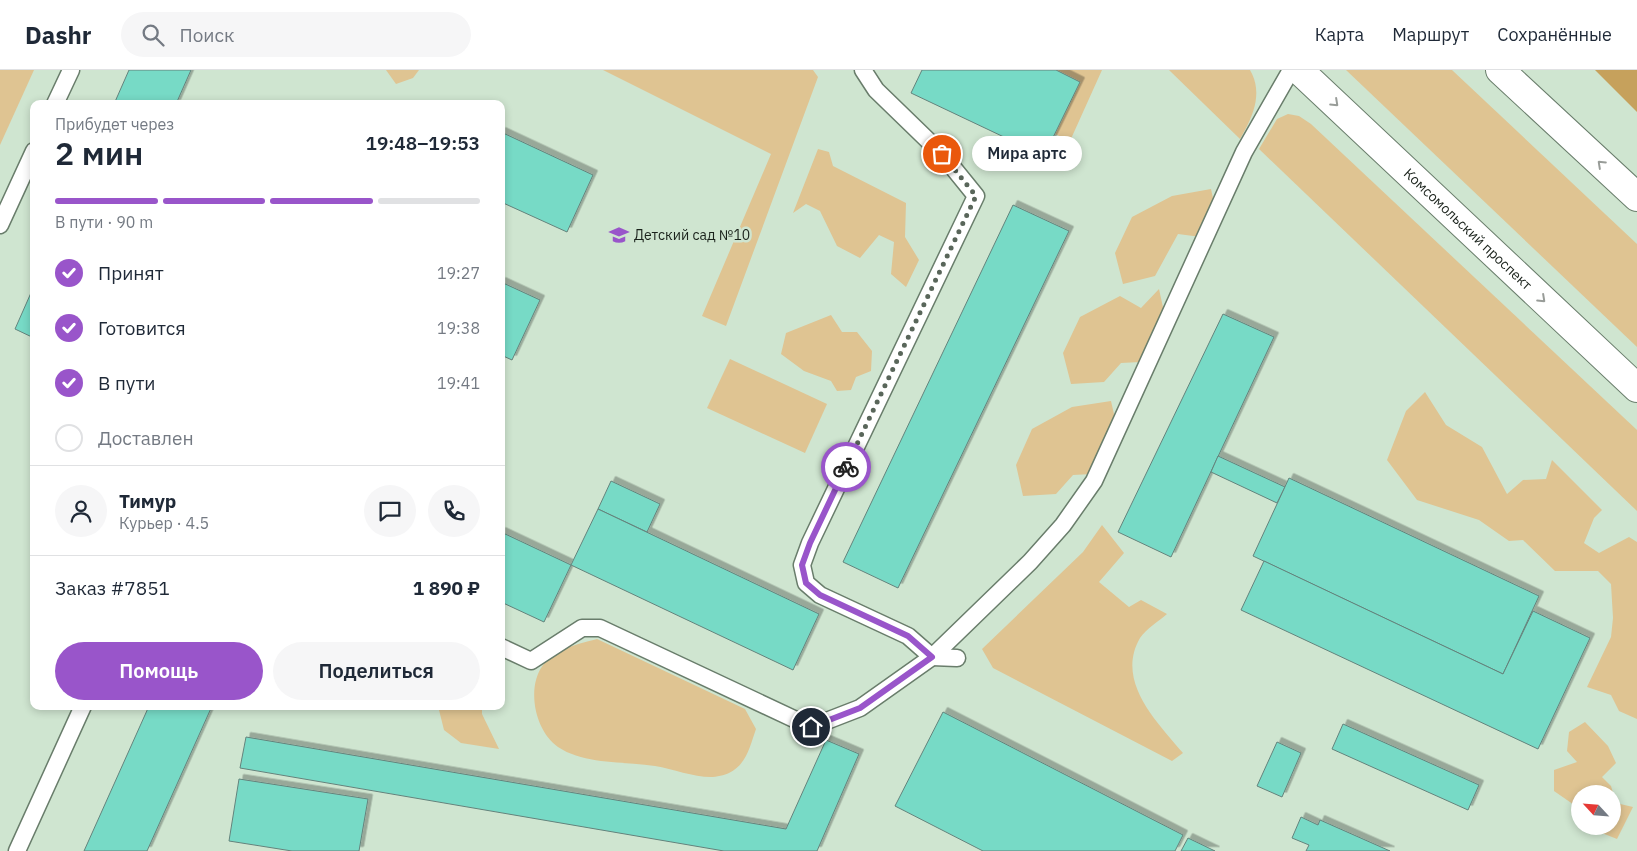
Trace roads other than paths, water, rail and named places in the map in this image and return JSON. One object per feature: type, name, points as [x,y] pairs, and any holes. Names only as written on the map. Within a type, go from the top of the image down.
[{"type":"main road","name":"Комсомольский проспект","points":[[1299,70],[1637,388]]},
{"type":"main road","points":[[1500,70],[1637,197]]},
{"type":"lane","points":[[57,100],[71,70]]},
{"type":"lane","points":[[863,70],[876,90],[942,154],[976,196],[810,543],[802,565],[806,583],[820,595],[908,636],[932,657],[957,658]]},
{"type":"lane","points":[[505,649],[531,661],[582,628],[600,628],[811,727],[860,708],[932,657],[1064,525],[1094,481],[1244,152],[1291,70]]},
{"type":"lane","points":[[0,225],[30,160]]},
{"type":"lane","points":[[17,851],[81,710]]},
{"type":"place","name":"Мира артс","points":[[942,154]]},
{"type":"place","name":"Детский сад №10","points":[[619,235]]}]
